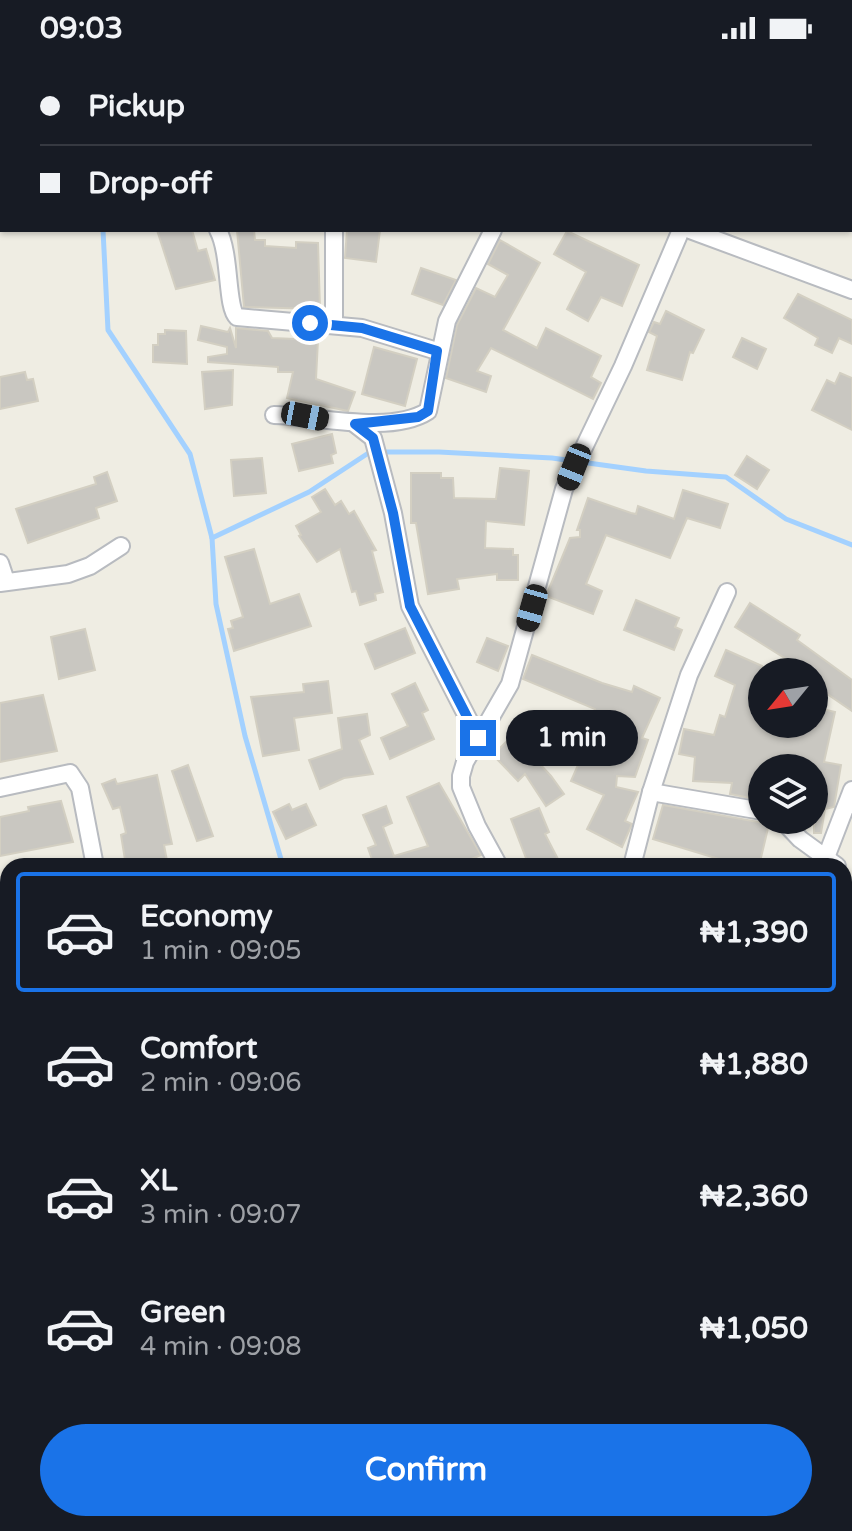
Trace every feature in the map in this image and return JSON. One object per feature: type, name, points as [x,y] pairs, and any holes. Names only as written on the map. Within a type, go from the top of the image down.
[{"type":"street","points":[[219,232],[229,260],[230,306],[237,317],[362,328],[437,351]]},
{"type":"street","points":[[334,232],[334,325]]},
{"type":"street","points":[[274,415],[355,424],[418,417],[428,411],[437,351],[447,321],[492,232]]},
{"type":"street","points":[[495,858],[461,787],[465,762],[510,684],[564,489],[623,366],[680,232]]},
{"type":"street","points":[[695,232],[852,290]]},
{"type":"street","points":[[355,424],[373,438],[417,624],[478,738]]},
{"type":"street","points":[[0,563],[3,582],[68,574],[90,566],[121,546]]},
{"type":"street","points":[[634,858],[651,792],[689,675],[727,592]]},
{"type":"street","points":[[0,788],[70,773],[80,788],[93,858]]},
{"type":"street","points":[[832,858],[852,790]]},
{"type":"street","points":[[651,792],[748,809]]},
{"type":"street","points":[[798,834],[825,858]]},
{"type":"building","points":[[158,232],[193,232],[198,251],[206,249],[215,280],[176,289]]},
{"type":"building","points":[[237,232],[254,232],[255,240],[265,240],[265,246],[296,248],[296,242],[318,243],[320,309],[244,307]]},
{"type":"building","points":[[347,232],[380,232],[376,262],[345,258]]},
{"type":"building","points":[[569,232],[639,265],[622,306],[601,297],[588,321],[567,309],[586,272],[554,254]]},
{"type":"building","points":[[500,240],[540,263],[503,330],[537,348],[546,328],[601,356],[591,377],[601,383],[593,399],[491,348],[477,371],[491,376],[486,392],[446,378],[457,325],[476,288],[495,297],[508,275],[488,264]]},
{"type":"building","points":[[421,268],[456,280],[443,305],[412,294]]},
{"type":"building","points":[[798,294],[852,320],[852,344],[839,338],[832,353],[815,345],[818,338],[784,318]]},
{"type":"building","points":[[666,311],[704,330],[693,353],[690,352],[682,380],[647,370],[657,336],[649,332],[654,322],[660,324]]},
{"type":"building","points":[[201,326],[228,332],[230,328],[236,348],[236,328],[268,331],[272,338],[318,340],[316,379],[355,392],[348,411],[287,398],[293,372],[278,372],[278,367],[208,362],[208,357],[227,354],[227,347],[198,340]]},
{"type":"building","points":[[165,330],[186,331],[187,364],[153,362],[153,345],[158,345],[158,334],[165,334]]},
{"type":"building","points":[[742,338],[766,349],[757,369],[733,357]]},
{"type":"building","points":[[374,347],[417,359],[405,406],[362,394]]},
{"type":"building","points":[[233,370],[232,405],[205,409],[202,372]]},
{"type":"building","points":[[25,372],[27,380],[33,379],[38,401],[0,409],[0,377]]},
{"type":"building","points":[[840,373],[852,378],[852,430],[812,410],[827,380],[835,384]]},
{"type":"building","points":[[332,434],[336,453],[331,455],[333,463],[299,471],[292,444]]},
{"type":"building","points":[[747,456],[769,470],[757,489],[735,475]]},
{"type":"building","points":[[262,458],[266,493],[234,496],[231,460]]},
{"type":"building","points":[[500,468],[529,471],[524,525],[486,521],[485,548],[513,549],[513,555],[518,555],[518,580],[497,580],[497,574],[457,579],[459,589],[428,594],[416,523],[411,523],[411,473],[441,473],[441,478],[453,478],[454,498],[496,499]]},
{"type":"building","points":[[107,472],[117,501],[96,508],[99,518],[28,543],[16,509],[96,484],[94,477]]},
{"type":"building","points":[[325,489],[335,505],[341,501],[349,514],[354,511],[376,550],[372,551],[383,592],[375,594],[376,600],[360,605],[356,591],[352,592],[340,549],[317,562],[299,536],[296,526],[321,512],[312,497]]},
{"type":"building","points":[[683,490],[728,504],[720,528],[687,518],[670,558],[606,535],[586,584],[602,591],[593,614],[546,596],[570,538],[580,537],[580,530],[577,530],[588,498],[631,513],[636,514],[638,506],[674,519]]},
{"type":"building","points":[[254,549],[270,604],[299,594],[311,626],[234,651],[228,629],[233,628],[231,621],[243,617],[225,557]]},
{"type":"building","points":[[636,600],[679,618],[675,627],[682,630],[674,650],[624,630]]},
{"type":"building","points":[[750,603],[800,635],[797,640],[822,658],[785,658],[735,627]]},
{"type":"building","points":[[405,628],[415,653],[375,669],[365,644]]},
{"type":"building","points":[[85,629],[95,670],[59,679],[51,637]]},
{"type":"building","points":[[487,638],[508,646],[498,671],[477,662]]},
{"type":"building","points":[[726,650],[748,660],[748,738],[828,738],[828,710],[835,712],[826,754],[748,754],[748,798],[730,794],[732,783],[693,781],[695,757],[679,754],[684,729],[714,735],[720,715],[725,717],[735,685],[715,676]]},
{"type":"building","points":[[532,655],[602,683],[632,692],[634,686],[660,698],[642,738],[648,740],[635,777],[617,776],[616,787],[638,792],[625,821],[632,824],[622,847],[587,829],[604,795],[571,781],[585,749],[595,709],[523,679]]},
{"type":"building","points":[[828,663],[852,680],[852,711],[828,695]]},
{"type":"building","points":[[328,681],[332,713],[294,718],[299,750],[263,756],[251,697],[304,692],[303,684]]},
{"type":"building","points":[[415,683],[428,710],[422,713],[434,739],[390,759],[381,738],[408,726],[392,694]]},
{"type":"building","points":[[43,695],[57,751],[0,762],[0,703]]},
{"type":"building","points":[[367,714],[370,735],[359,740],[373,774],[344,778],[320,789],[309,760],[342,749],[338,718]]},
{"type":"building","points":[[513,735],[564,794],[546,806],[525,774],[518,781],[493,755]]},
{"type":"building","points":[[828,763],[841,765],[834,807],[828,808]]},
{"type":"building","points":[[188,765],[213,836],[197,841],[172,771]]},
{"type":"building","points":[[157,775],[172,844],[164,845],[166,858],[125,858],[121,835],[126,833],[120,807],[113,809],[102,784],[115,779],[117,784]]},
{"type":"building","points":[[439,783],[481,855],[474,858],[372,858],[368,848],[376,845],[363,815],[386,806],[392,823],[383,827],[394,856],[428,846],[407,797]]},
{"type":"building","points":[[61,801],[73,842],[0,856],[0,817],[29,811],[28,807]]},
{"type":"building","points":[[289,804],[292,810],[306,804],[316,825],[286,839],[273,812]]},
{"type":"building","points":[[663,805],[748,820],[748,834],[767,834],[761,858],[716,858],[653,839]]},
{"type":"building","points":[[539,808],[549,832],[545,834],[557,858],[526,858],[511,819]]},
{"type":"waterway","points":[[103,232],[108,330],[190,454],[212,538],[216,604],[245,736],[281,858]]},
{"type":"waterway","points":[[212,538],[309,492],[370,452],[439,452],[552,458],[646,471],[726,477],[786,519],[852,545]]},
{"type":"route","points":[[310,323],[362,328],[437,351],[428,411],[418,417],[355,424],[373,438],[393,513],[410,606],[417,624],[478,738]]}]
